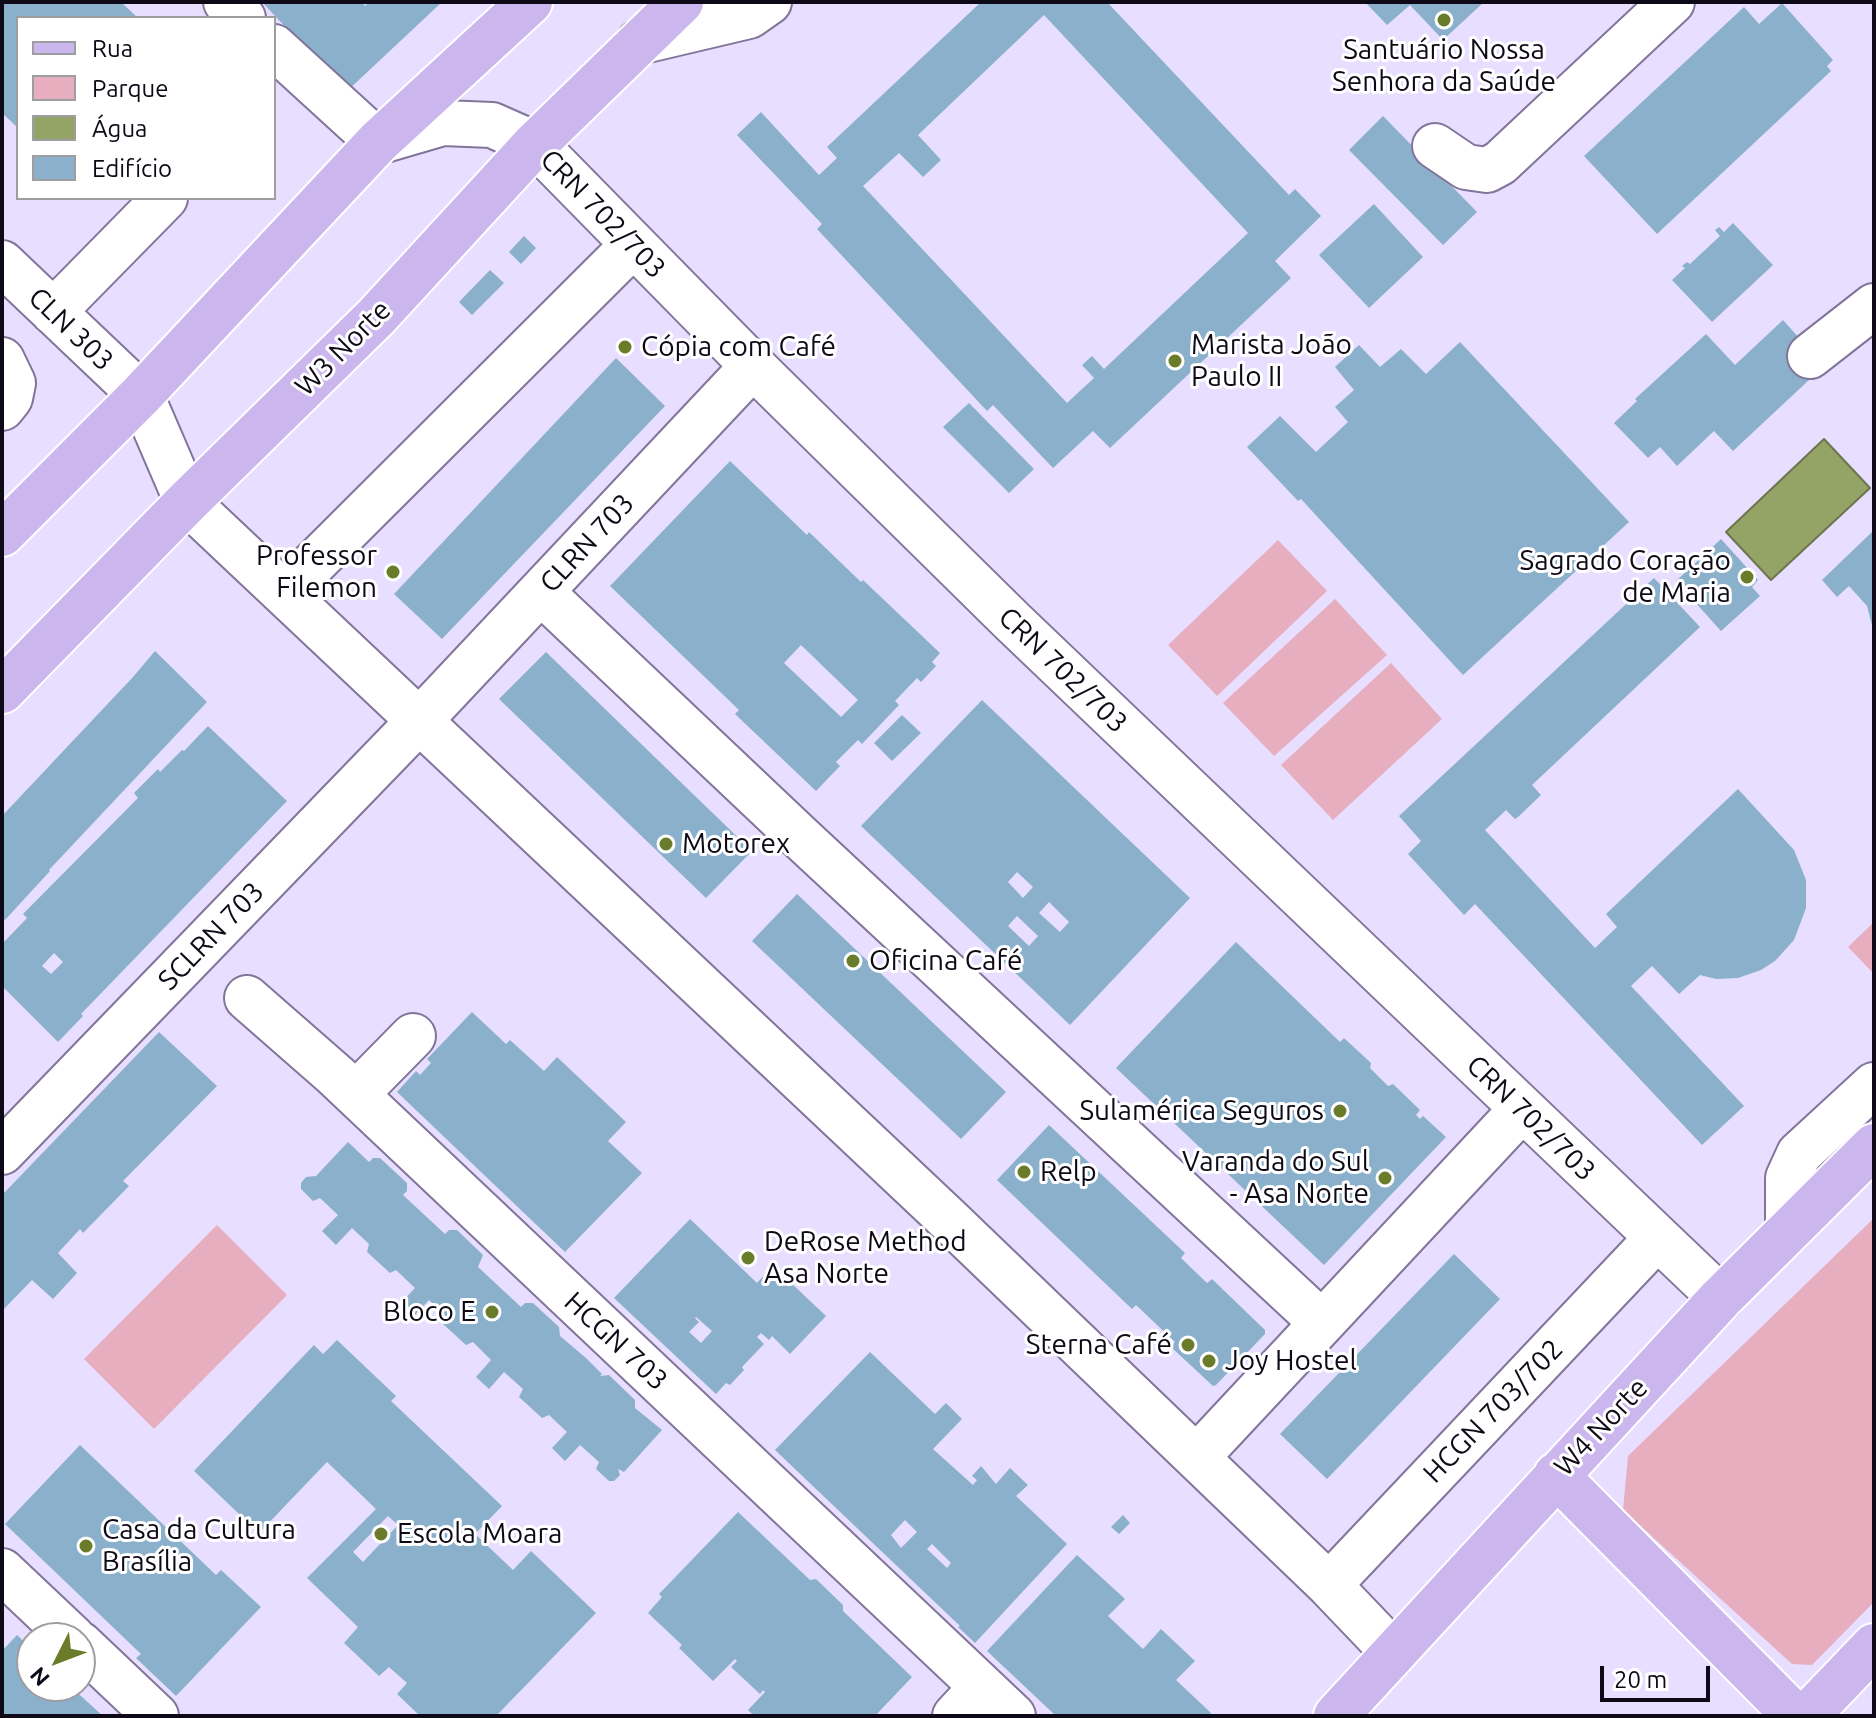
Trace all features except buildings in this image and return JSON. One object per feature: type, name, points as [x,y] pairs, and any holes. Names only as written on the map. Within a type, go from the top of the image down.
[{"type":"main road","points":[[2,534],[141,395],[378,142],[530,2]]},
{"type":"main road","name":"W3 Norte","points":[[2,691],[187,502],[376,317],[535,144],[681,2]]},
{"type":"main road","name":"W4 Norte","points":[[1336,1716],[1721,1298],[1874,1146]]},
{"type":"main road","points":[[1556,1475],[1795,1716]]},
{"type":"main road","points":[[1807,1716],[1874,1646]]},
{"type":"street","points":[[226,2],[241,16]]},
{"type":"street","points":[[639,42],[749,16],[769,2]]},
{"type":"street","points":[[1435,146],[1466,167],[1487,170],[1500,163],[1672,2]]},
{"type":"street","points":[[281,66],[378,142]]},
{"type":"street","name":"CRN 702/703","points":[[378,142],[443,123],[492,125],[535,144],[753,366],[1013,622],[1721,1298]]},
{"type":"street","points":[[53,312],[163,200]]},
{"type":"street","points":[[285,592],[633,245]]},
{"type":"street","name":"CLN 303","points":[[2,263],[141,395]]},
{"type":"street","points":[[1810,356],[1874,306]]},
{"type":"street","points":[[2,360],[13,383],[10,398],[2,408]]},
{"type":"street","name":"CLRN 703","points":[[420,720],[753,366]]},
{"type":"street","points":[[141,395],[187,502],[1197,1457],[1393,1652]]},
{"type":"street","points":[[541,592],[1321,1322]]},
{"type":"street","name":"SCLRN 703","points":[[2,1152],[420,720]]},
{"type":"street","name":"HCGN 703","points":[[247,998],[356,1094],[983,1706]]},
{"type":"street","points":[[356,1094],[413,1036]]},
{"type":"street","points":[[1788,1231],[1788,1178],[1799,1154],[1874,1085]]},
{"type":"street","points":[[1197,1457],[1522,1109]]},
{"type":"street","name":"HCGN 703/702","points":[[1329,1585],[1657,1238]]},
{"type":"street","points":[[2,1571],[56,1622]]},
{"type":"street","points":[[96,1659],[156,1716]]},
{"type":"green space","points":[[1278,540],[1327,591],[1217,696],[1168,645]]},
{"type":"green space","points":[[1335,599],[1387,655],[1274,756],[1223,703]]},
{"type":"green space","points":[[1391,663],[1442,719],[1333,820],[1281,765]]},
{"type":"green space","points":[[1874,922],[1874,974],[1848,947]]},
{"type":"green space","points":[[1874,1218],[1874,1602],[1812,1665],[1792,1664],[1623,1510],[1628,1456]]},
{"type":"green space","points":[[217,1225],[287,1295],[154,1429],[84,1359]]},
{"type":"water","points":[[1824,439],[1870,488],[1771,580],[1726,532]]},
{"type":"place","name":"Santuário Nossa Senhora da Saúde","points":[[1444,20]]},
{"type":"place","name":"Cópia com Café","points":[[625,347]]},
{"type":"place","name":"Marista João Paulo II","points":[[1175,361]]},
{"type":"place","name":"Professor Filemon","points":[[393,572]]},
{"type":"place","name":"Sagrado Coração de Maria","points":[[1747,577]]},
{"type":"place","name":"Motorex","points":[[666,844]]},
{"type":"place","name":"Oficina Café","points":[[853,961]]},
{"type":"place","name":"Sulamérica Seguros","points":[[1340,1111]]},
{"type":"place","name":"Relp","points":[[1024,1172]]},
{"type":"place","name":"Varanda do Sul - Asa Norte","points":[[1385,1178]]},
{"type":"place","name":"DeRose Method Asa Norte","points":[[748,1258]]},
{"type":"place","name":"Bloco E","points":[[492,1312]]},
{"type":"place","name":"Sterna Café","points":[[1188,1345]]},
{"type":"place","name":"Joy Hostel","points":[[1209,1361]]},
{"type":"place","name":"Escola Moara","points":[[381,1534]]},
{"type":"place","name":"Casa da Cultura Brasília","points":[[86,1546]]}]
